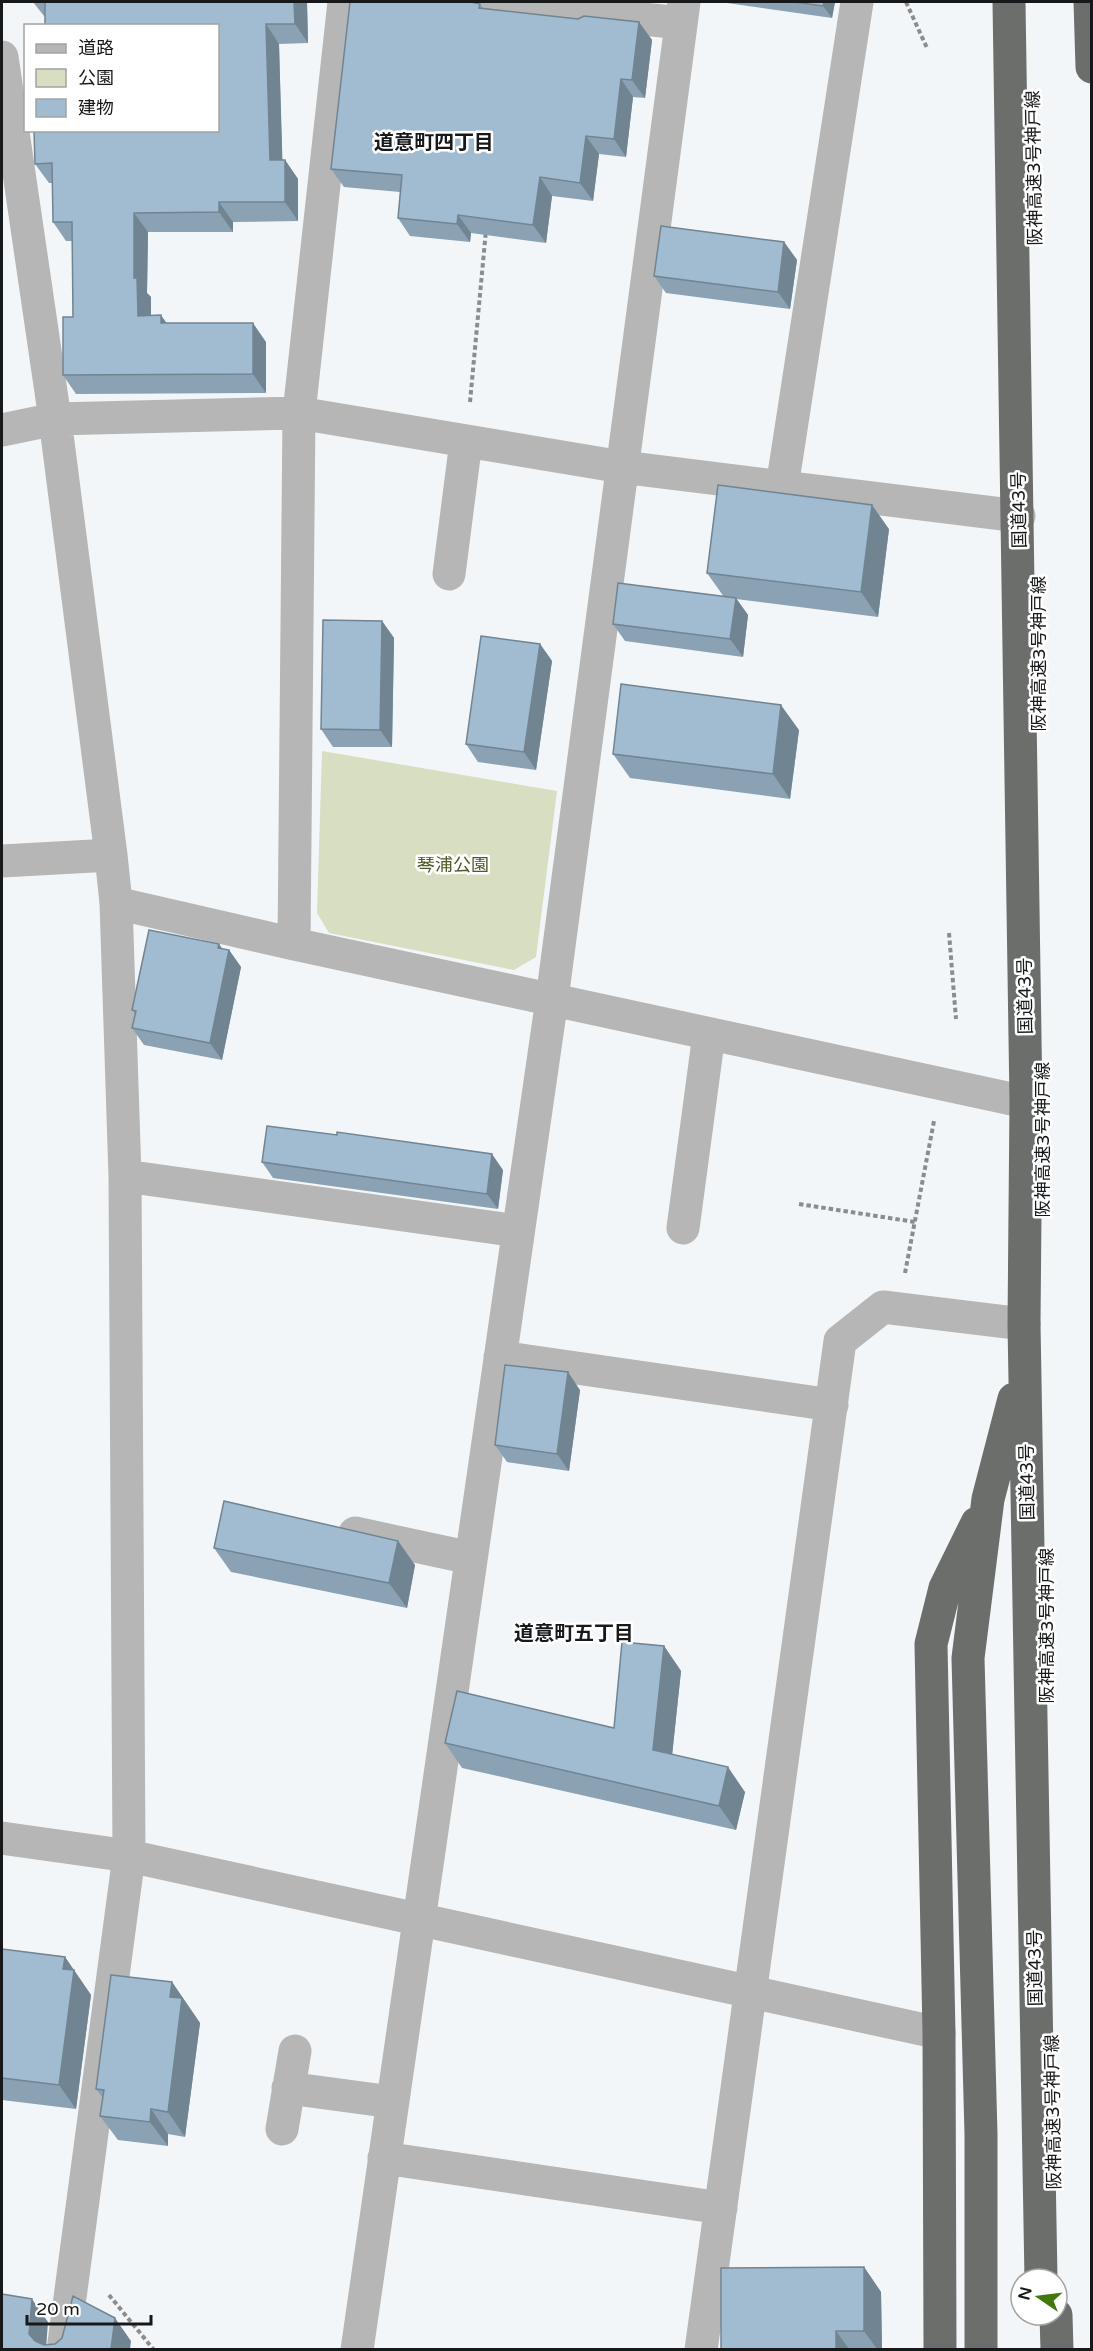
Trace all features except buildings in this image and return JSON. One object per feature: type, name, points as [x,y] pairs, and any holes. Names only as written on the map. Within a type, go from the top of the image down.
[{"type":"highway","name":"国道43号","points":[[1009,2],[1019,516],[1026,1102],[1024,1359],[1041,2267]]},
{"type":"highway","name":"阪神高速3号神戸線","points":[[1031,2],[1035,173],[1050,1881],[1056,2267]]},
{"type":"highway","points":[[1090,2],[1092,67]]},
{"type":"highway","points":[[981,2349],[981,2134],[968,1658],[988,1499],[1024,1359]]},
{"type":"highway","points":[[940,2349],[939,2033],[931,1644],[945,1588],[988,1499]]},
{"type":"highway","points":[[1041,2327],[1042,2349]]},
{"type":"highway","points":[[1056,2327],[1057,2349]]},
{"type":"street","points":[[294,944],[299,413],[344,2]]},
{"type":"street","points":[[357,2349],[552,999],[683,12],[484,2]]},
{"type":"street","points":[[782,487],[857,2]]},
{"type":"street","points":[[1075,2],[1092,7]]},
{"type":"street","points":[[2,57],[55,419],[111,855],[116,903],[125,1176],[129,1856],[63,2349]]},
{"type":"street","points":[[2,430],[55,419],[299,413],[622,467],[1019,516]]},
{"type":"street","points":[[449,574],[466,441]]},
{"type":"street","points":[[2,861],[111,855]]},
{"type":"street","points":[[116,903],[294,944],[1026,1102]]},
{"type":"street","points":[[683,1228],[709,1034]]},
{"type":"street","points":[[125,1176],[518,1231]]},
{"type":"street","points":[[701,2349],[752,1994],[840,1341],[883,1307],[1024,1324]]},
{"type":"street","points":[[500,1357],[832,1405]]},
{"type":"street","points":[[327,1527],[471,1558]]},
{"type":"street","points":[[2,1838],[129,1856],[752,1994],[939,2033]]},
{"type":"street","points":[[282,2129],[295,2051]]},
{"type":"street","points":[[288,2088],[392,2102]]},
{"type":"street","points":[[384,2158],[722,2208]]},
{"type":"path","points":[[906,2],[927,48]]},
{"type":"path","points":[[466,441],[486,229]]},
{"type":"path","points":[[949,933],[956,1019]]},
{"type":"path","points":[[898,1309],[941,1085]]},
{"type":"path","points":[[799,1204],[915,1222]]},
{"type":"path","points":[[73,2282],[108,2294],[154,2349]]},
{"type":"green space","name":"琴浦公園","points":[[322,751],[557,791],[536,957],[514,970],[329,933],[317,913]]},
{"type":"district","name":"道意町四丁目","points":[[434,142]]},
{"type":"district","name":"道意町五丁目","points":[[574,1633]]}]
